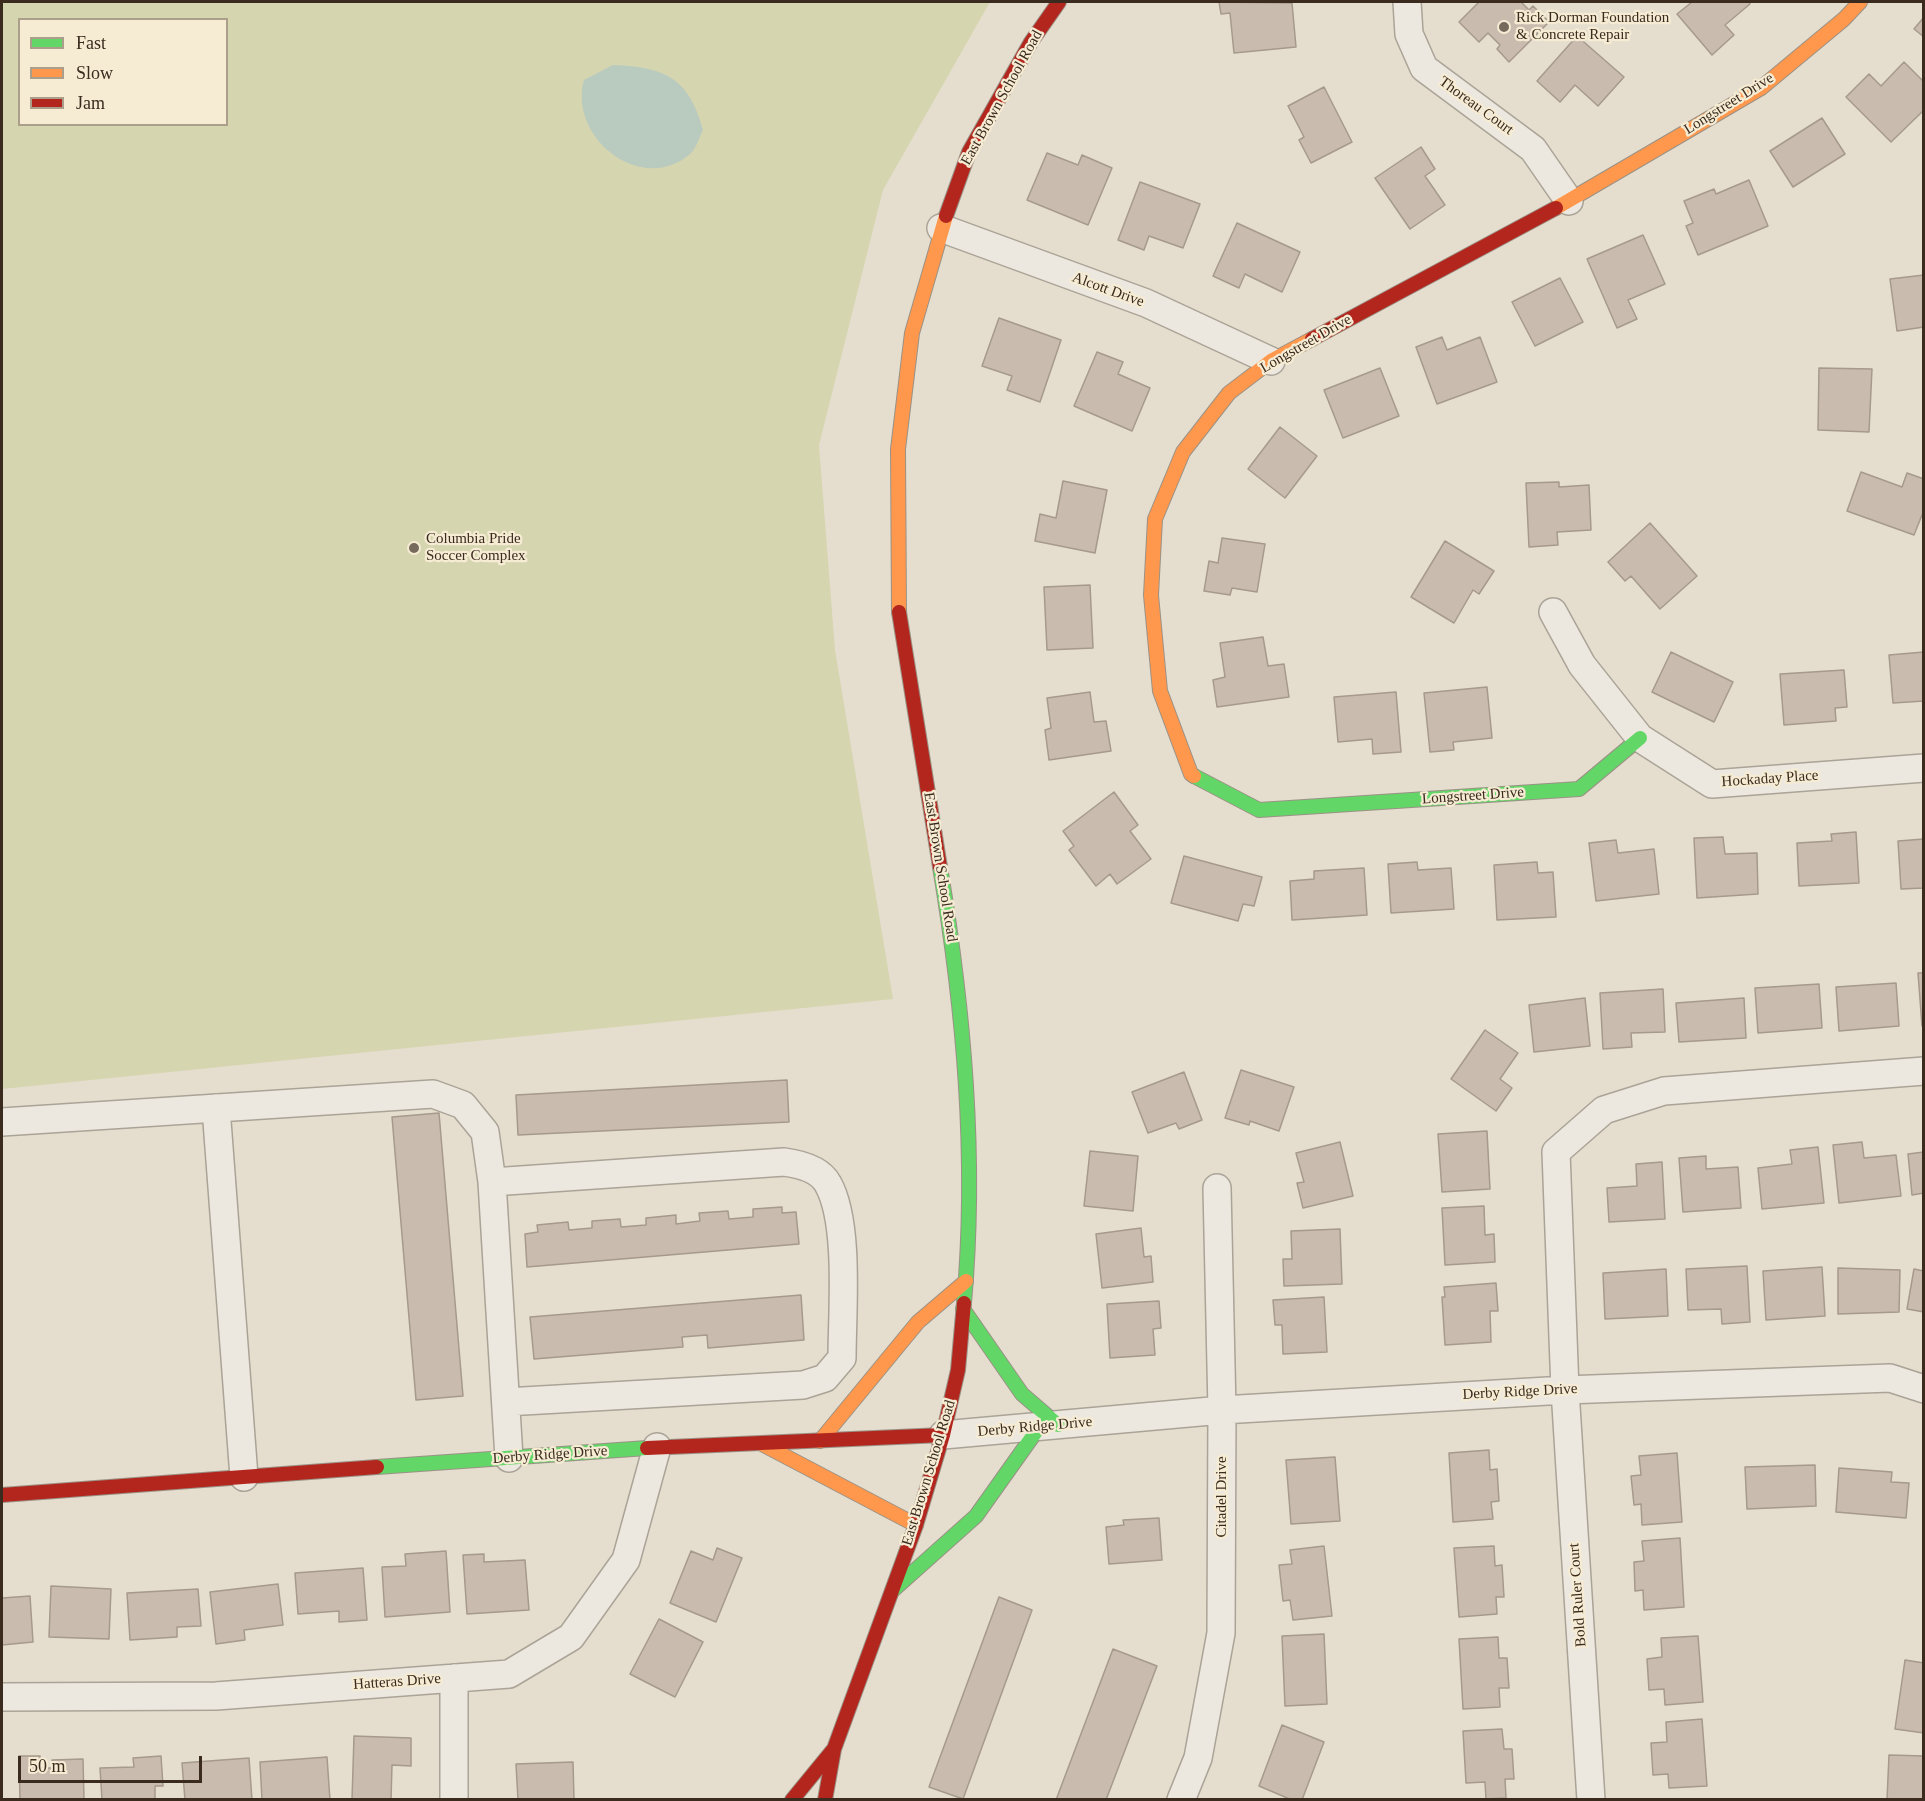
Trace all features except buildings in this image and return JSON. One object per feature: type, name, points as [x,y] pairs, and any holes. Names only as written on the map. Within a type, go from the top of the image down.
[{"type":"main road","name":"East Brown School Road","points":[[825,1800],[834,1749],[916,1525],[944,1435],[958,1370],[966,1281],[969,1191],[964,1041],[956,963],[900,617],[898,449],[912,333],[941,228],[969,152],[1031,42],[1059,2]]},
{"type":"main road","name":"Longstreet Drive","points":[[1640,738],[1579,789],[1259,810],[1191,774],[1160,691],[1151,595],[1155,519],[1183,452],[1229,393],[1271,361],[1569,201],[1761,88],[1844,19],[1860,2]]},
{"type":"main road","points":[[820,1441],[858,1398],[918,1322],[966,1281]]},
{"type":"main road","points":[[889,1594],[976,1516],[1049,1426],[1022,1394],[963,1309]]},
{"type":"main road","name":"Derby Ridge Drive","points":[[2,1494],[657,1447],[944,1435]]},
{"type":"main road","points":[[760,1443],[849,1492],[916,1525]]},
{"type":"main road","name":"East Brown School Road","points":[[792,1800],[834,1749]]},
{"type":"street","name":"Thoreau Court","points":[[1407,2],[1409,34],[1424,68],[1533,149],[1569,201]]},
{"type":"street","name":"Alcott Drive","points":[[941,228],[1146,303],[1271,361]]},
{"type":"street","name":"Hockaday Place","points":[[1553,612],[1582,664],[1640,738],[1712,784],[1923,768]]},
{"type":"street","name":"Bold Ruler Court","points":[[1591,1800],[1565,1389],[1556,1152],[1604,1110],[1664,1091],[1923,1071]]},
{"type":"street","points":[[2,1122],[433,1094],[463,1105],[485,1132],[492,1182],[509,1458]]},
{"type":"street","points":[[216,1108],[244,1477]]},
{"type":"street","points":[[492,1182],[784,1162],[798,1164],[813,1170],[828,1182],[838,1212],[842,1262],[842,1358],[825,1378],[803,1385],[506,1402]]},
{"type":"street","name":"Citadel Drive","points":[[1181,1800],[1198,1758],[1221,1633],[1222,1410],[1217,1188]]},
{"type":"street","name":"Derby Ridge Drive","points":[[944,1435],[1222,1410],[1565,1389],[1890,1378],[1923,1389]]},
{"type":"street","name":"Hatteras Drive","points":[[2,1697],[216,1696],[508,1674],[571,1637],[626,1560],[657,1447]]},
{"type":"street","points":[[454,1678],[454,1800]]},
{"type":"green space","name":"Columbia Pride Soccer Complex","points":[[2,2],[990,2],[883,190],[819,445],[835,650],[893,999],[2,1089]]},
{"type":"shaded area","points":[[613,65],[631,66],[661,73],[682,87],[697,112],[703,130],[690,154],[671,165],[651,168],[631,164],[613,154],[598,140],[587,122],[582,101],[584,80]]},
{"type":"traffic: fast","points":[[1194,776],[1259,810],[1579,789],[1640,738]]},
{"type":"traffic: fast","points":[[940,867],[956,975],[966,1084],[969,1194],[964,1303]]},
{"type":"traffic: fast","points":[[963,1309],[1022,1394],[1058,1425]]},
{"type":"traffic: fast","points":[[892,1591],[976,1516],[1040,1426]]},
{"type":"traffic: fast","points":[[377,1467],[647,1448]]},
{"type":"traffic: slow","points":[[1556,208],[1761,88],[1844,19],[1860,2]]},
{"type":"traffic: slow","points":[[899,612],[898,449],[912,333],[946,216]]},
{"type":"traffic: slow","points":[[1194,776],[1191,774],[1160,691],[1151,595],[1155,519],[1183,452],[1229,393],[1271,361],[1312,339]]},
{"type":"traffic: slow","points":[[820,1441],[918,1322],[966,1281]]},
{"type":"traffic: slow","points":[[762,1444],[916,1525]]},
{"type":"traffic: jam","points":[[946,216],[969,152],[1031,42],[1059,2]]},
{"type":"traffic: jam","points":[[1312,339],[1556,208]]},
{"type":"traffic: jam","points":[[899,612],[940,867]]},
{"type":"traffic: jam","points":[[825,1800],[834,1749],[916,1525],[943,1435],[958,1370],[964,1303]]},
{"type":"traffic: jam","points":[[647,1448],[943,1435]]},
{"type":"traffic: jam","points":[[2,1495],[377,1467]]},
{"type":"traffic: jam","points":[[792,1800],[833,1750]]},
{"type":"place","name":"Rick Dorman Foundation & Concrete Repair","points":[[1504,27]]},
{"type":"place","name":"Columbia Pride Soccer Complex","points":[[414,548]]}]
